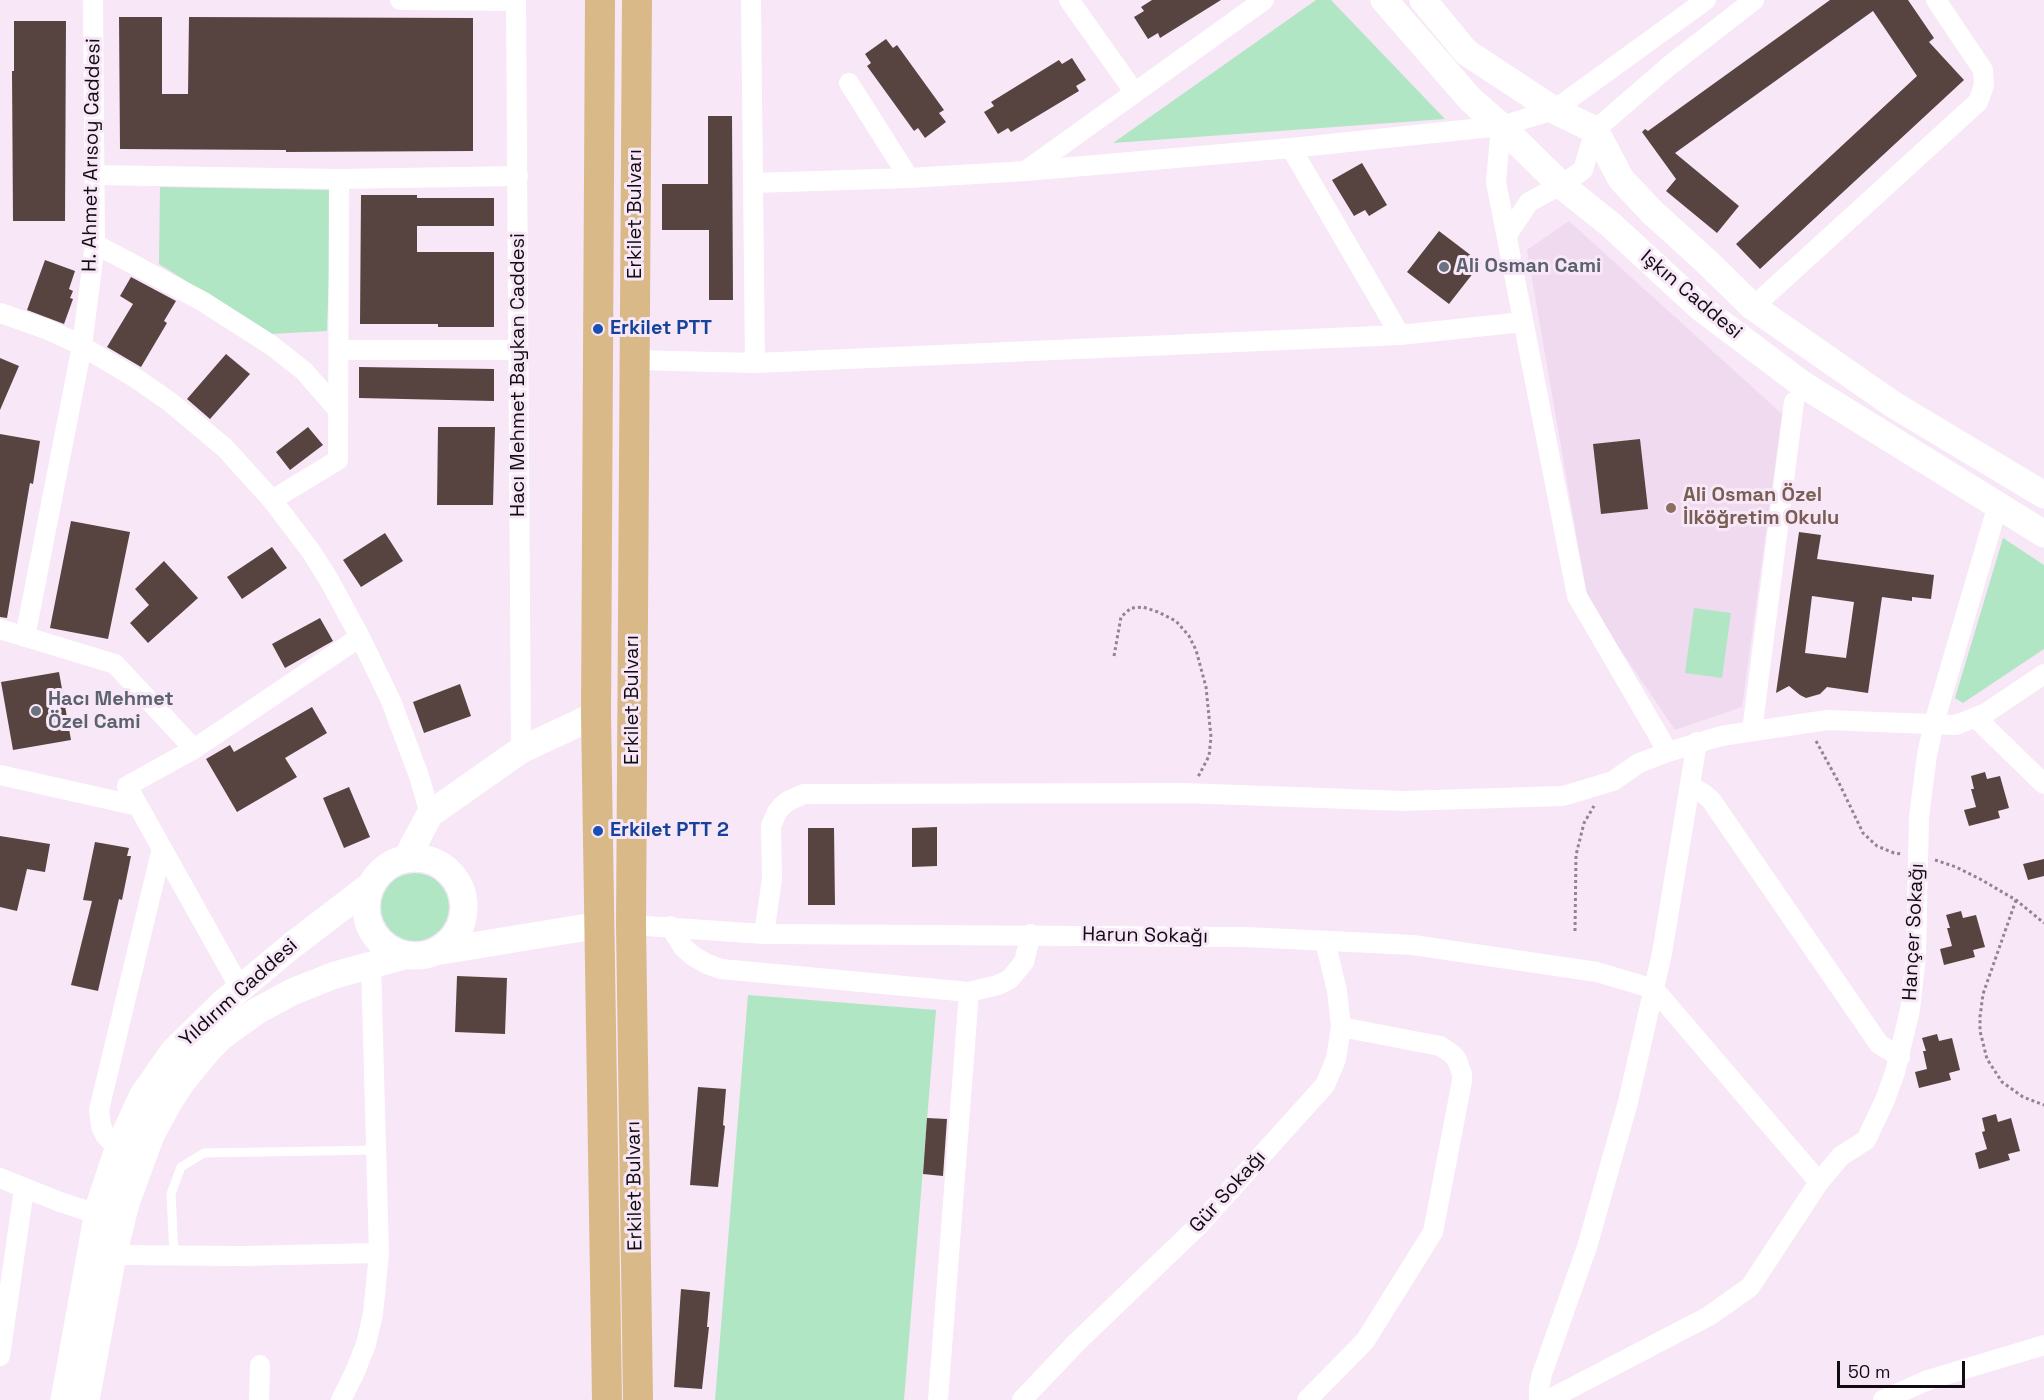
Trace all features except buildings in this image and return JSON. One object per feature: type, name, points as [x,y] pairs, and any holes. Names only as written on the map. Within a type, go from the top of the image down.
[{"type":"main road","name":"Erkilet Bulvarı","points":[[600,0],[596,715],[607,1400]]},
{"type":"main road","name":"Erkilet Bulvarı","points":[[637,0],[631,925],[638,1400]]},
{"type":"main road","points":[[596,715],[633,714]]},
{"type":"main road","points":[[600,926],[631,925]]},
{"type":"street","name":"H. Ahmet Arısoy Caddesi","points":[[25,637],[82,346],[94,244],[93,0]]},
{"type":"street","points":[[400,0],[516,1]]},
{"type":"street","points":[[751,0],[755,363]]},
{"type":"street","points":[[1069,0],[1136,93]]},
{"type":"street","name":"Işkın Caddesi","points":[[1384,0],[1471,100],[1561,185],[1611,225],[1701,308],[1802,384],[2044,534]]},
{"type":"street","points":[[1423,0],[1466,52],[1554,110],[1595,130]]},
{"type":"street","points":[[754,183],[909,178],[1026,171],[1291,148],[1501,126],[1554,110],[1706,0]]},
{"type":"street","points":[[1507,235],[1529,202],[1583,170],[1595,130],[1670,66],[1754,0]]},
{"type":"street","points":[[1753,307],[1978,102],[1984,85],[1983,70],[1936,0]]},
{"type":"street","name":"Hacı Mehmet Baykan Caddesi","points":[[516,1],[520,750]]},
{"type":"street","points":[[1026,171],[1136,93],[1257,2]]},
{"type":"street","points":[[849,83],[909,178]]},
{"type":"street","points":[[1501,126],[1496,182],[1577,596],[1668,752]]},
{"type":"street","name":"Işkın Caddesi","points":[[1595,130],[1621,179],[1652,212],[1753,307],[1894,405],[2044,495]]},
{"type":"street","points":[[1291,148],[1400,335]]},
{"type":"street","points":[[94,175],[339,178],[518,176]]},
{"type":"street","points":[[272,500],[338,460],[339,178]]},
{"type":"street","points":[[94,244],[202,301],[271,345],[304,371],[338,410]]},
{"type":"street","points":[[0,313],[45,329],[82,346],[129,373],[186,415],[225,448],[272,500],[310,550],[360,637],[402,729],[430,814]]},
{"type":"street","points":[[634,360],[755,363],[1400,335],[1523,322]]},
{"type":"street","points":[[339,350],[519,350]]},
{"type":"street","points":[[1752,731],[1794,402]]},
{"type":"street","name":"Hançer Sokağı","points":[[1548,1400],[1709,1316],[1750,1287],[1819,1182],[1841,1156],[1866,1140],[1885,1100],[1900,1057],[1910,1010],[1914,983],[1922,791],[1934,723],[1994,518]]},
{"type":"street","points":[[0,629],[115,664],[194,749]]},
{"type":"street","points":[[240,988],[127,786],[194,749],[360,637]]},
{"type":"street","points":[[764,934],[772,879],[771,826],[782,806],[796,797],[816,794],[1184,794],[1403,801],[1563,796],[1614,781],[1639,763],[1697,742],[1752,731],[1827,720],[1956,725],[1986,713],[2044,674]]},
{"type":"street","points":[[406,859],[430,814],[520,750],[596,715]]},
{"type":"street","points":[[1975,717],[2044,784]]},
{"type":"street","points":[[1539,1400],[1542,1374],[1598,1210],[1628,1102],[1654,989],[1697,742]]},
{"type":"street","points":[[0,775],[138,806]]},
{"type":"street","points":[[1690,786],[1711,800],[1879,1044],[1900,1057]]},
{"type":"street","points":[[118,1149],[105,1135],[99,1110],[162,848]]},
{"type":"street","points":[[419,858],[438,864],[453,876],[462,893],[464,912],[460,925],[450,941],[420,953],[389,948],[379,940],[372,929],[366,910],[371,885],[383,870],[394,862],[406,859],[419,858]]},
{"type":"street","name":"Yıldırım Caddesi","points":[[64,1400],[97,1214],[118,1149],[143,1095],[157,1073],[185,1039],[240,988],[371,885]]},
{"type":"street","name":"Harun Sokağı","points":[[631,925],[764,934],[1246,937],[1413,945],[1597,972],[1654,989]]},
{"type":"street","name":"Yıldırım Caddesi","points":[[86,1400],[113,1255],[126,1203],[151,1135],[169,1102],[209,1049],[236,1024],[278,999],[335,975],[371,964],[420,953],[600,926]]},
{"type":"street","points":[[670,926],[683,947],[693,956],[721,969],[969,992],[998,985],[1010,979],[1024,962],[1031,934]]},
{"type":"street","name":"Gür Sokağı","points":[[1022,1400],[1076,1343],[1198,1226],[1325,1085],[1336,1059],[1341,1027],[1339,999],[1325,941]]},
{"type":"street","points":[[340,1400],[355,1372],[366,1344],[373,1314],[379,1253],[371,964]]},
{"type":"street","points":[[1654,989],[1819,1182]]},
{"type":"street","points":[[938,1400],[969,992]]},
{"type":"street","points":[[1307,1400],[1365,1341],[1433,1232],[1462,1081],[1457,1060],[1447,1049],[1341,1027]]},
{"type":"street","points":[[0,1178],[24,1189],[97,1214]]},
{"type":"street","points":[[0,1356],[24,1189]]},
{"type":"street","points":[[113,1255],[379,1253]]},
{"type":"street","points":[[1883,1400],[1928,1380],[2044,1345]]},
{"type":"street","points":[[259,1400],[260,1365]]},
{"type":"lane","points":[[174,1255],[171,1194],[181,1167],[204,1153],[377,1150]]},
{"type":"path","points":[[1114,656],[1121,616],[1137,607],[1158,612],[1176,621],[1193,643],[1206,687],[1211,746],[1206,765],[1184,794]]},
{"type":"path","points":[[1804,724],[1829,763],[1863,833],[1877,846],[1894,853],[1918,856],[1968,873],[2016,900],[2044,923]]},
{"type":"path","points":[[1575,931],[1575,872],[1579,839],[1592,808],[1614,781]]},
{"type":"path","points":[[2016,900],[1983,994],[1980,1031],[1987,1059],[2002,1082],[2022,1097],[2044,1105]]},
{"type":"shaded area","name":"Ali Osman Özel İlköğretim Okulu","points":[[1569,221],[1782,414],[1742,707],[1675,730],[1588,602],[1527,250]]},
{"type":"green space","points":[[1316,0],[1331,0],[1445,119],[1113,143]]},
{"type":"green space","points":[[160,187],[332,190],[327,331],[270,334],[159,264]]},
{"type":"green space","points":[[2003,538],[2044,565],[2044,649],[1963,703],[1955,698]]},
{"type":"green space","points":[[1694,608],[1731,613],[1722,678],[1685,673]]},
{"type":"green space","points":[[415,873],[428,876],[439,883],[446,894],[449,907],[446,920],[439,931],[428,938],[415,941],[402,938],[391,931],[384,920],[381,907],[384,894],[391,883],[402,876]]},
{"type":"green space","points":[[748,995],[936,1010],[904,1400],[715,1400]]},
{"type":"place","name":"Ali Osman Cami","points":[[1444,267]]},
{"type":"place","name":"Erkilet PTT","points":[[598,329]]},
{"type":"place","name":"Ali Osman Özel İlköğretim Okulu","points":[[1671,508]]},
{"type":"place","name":"Hacı Mehmet Özel Cami","points":[[36,711]]},
{"type":"place","name":"Erkilet PTT 2","points":[[598,831]]}]
